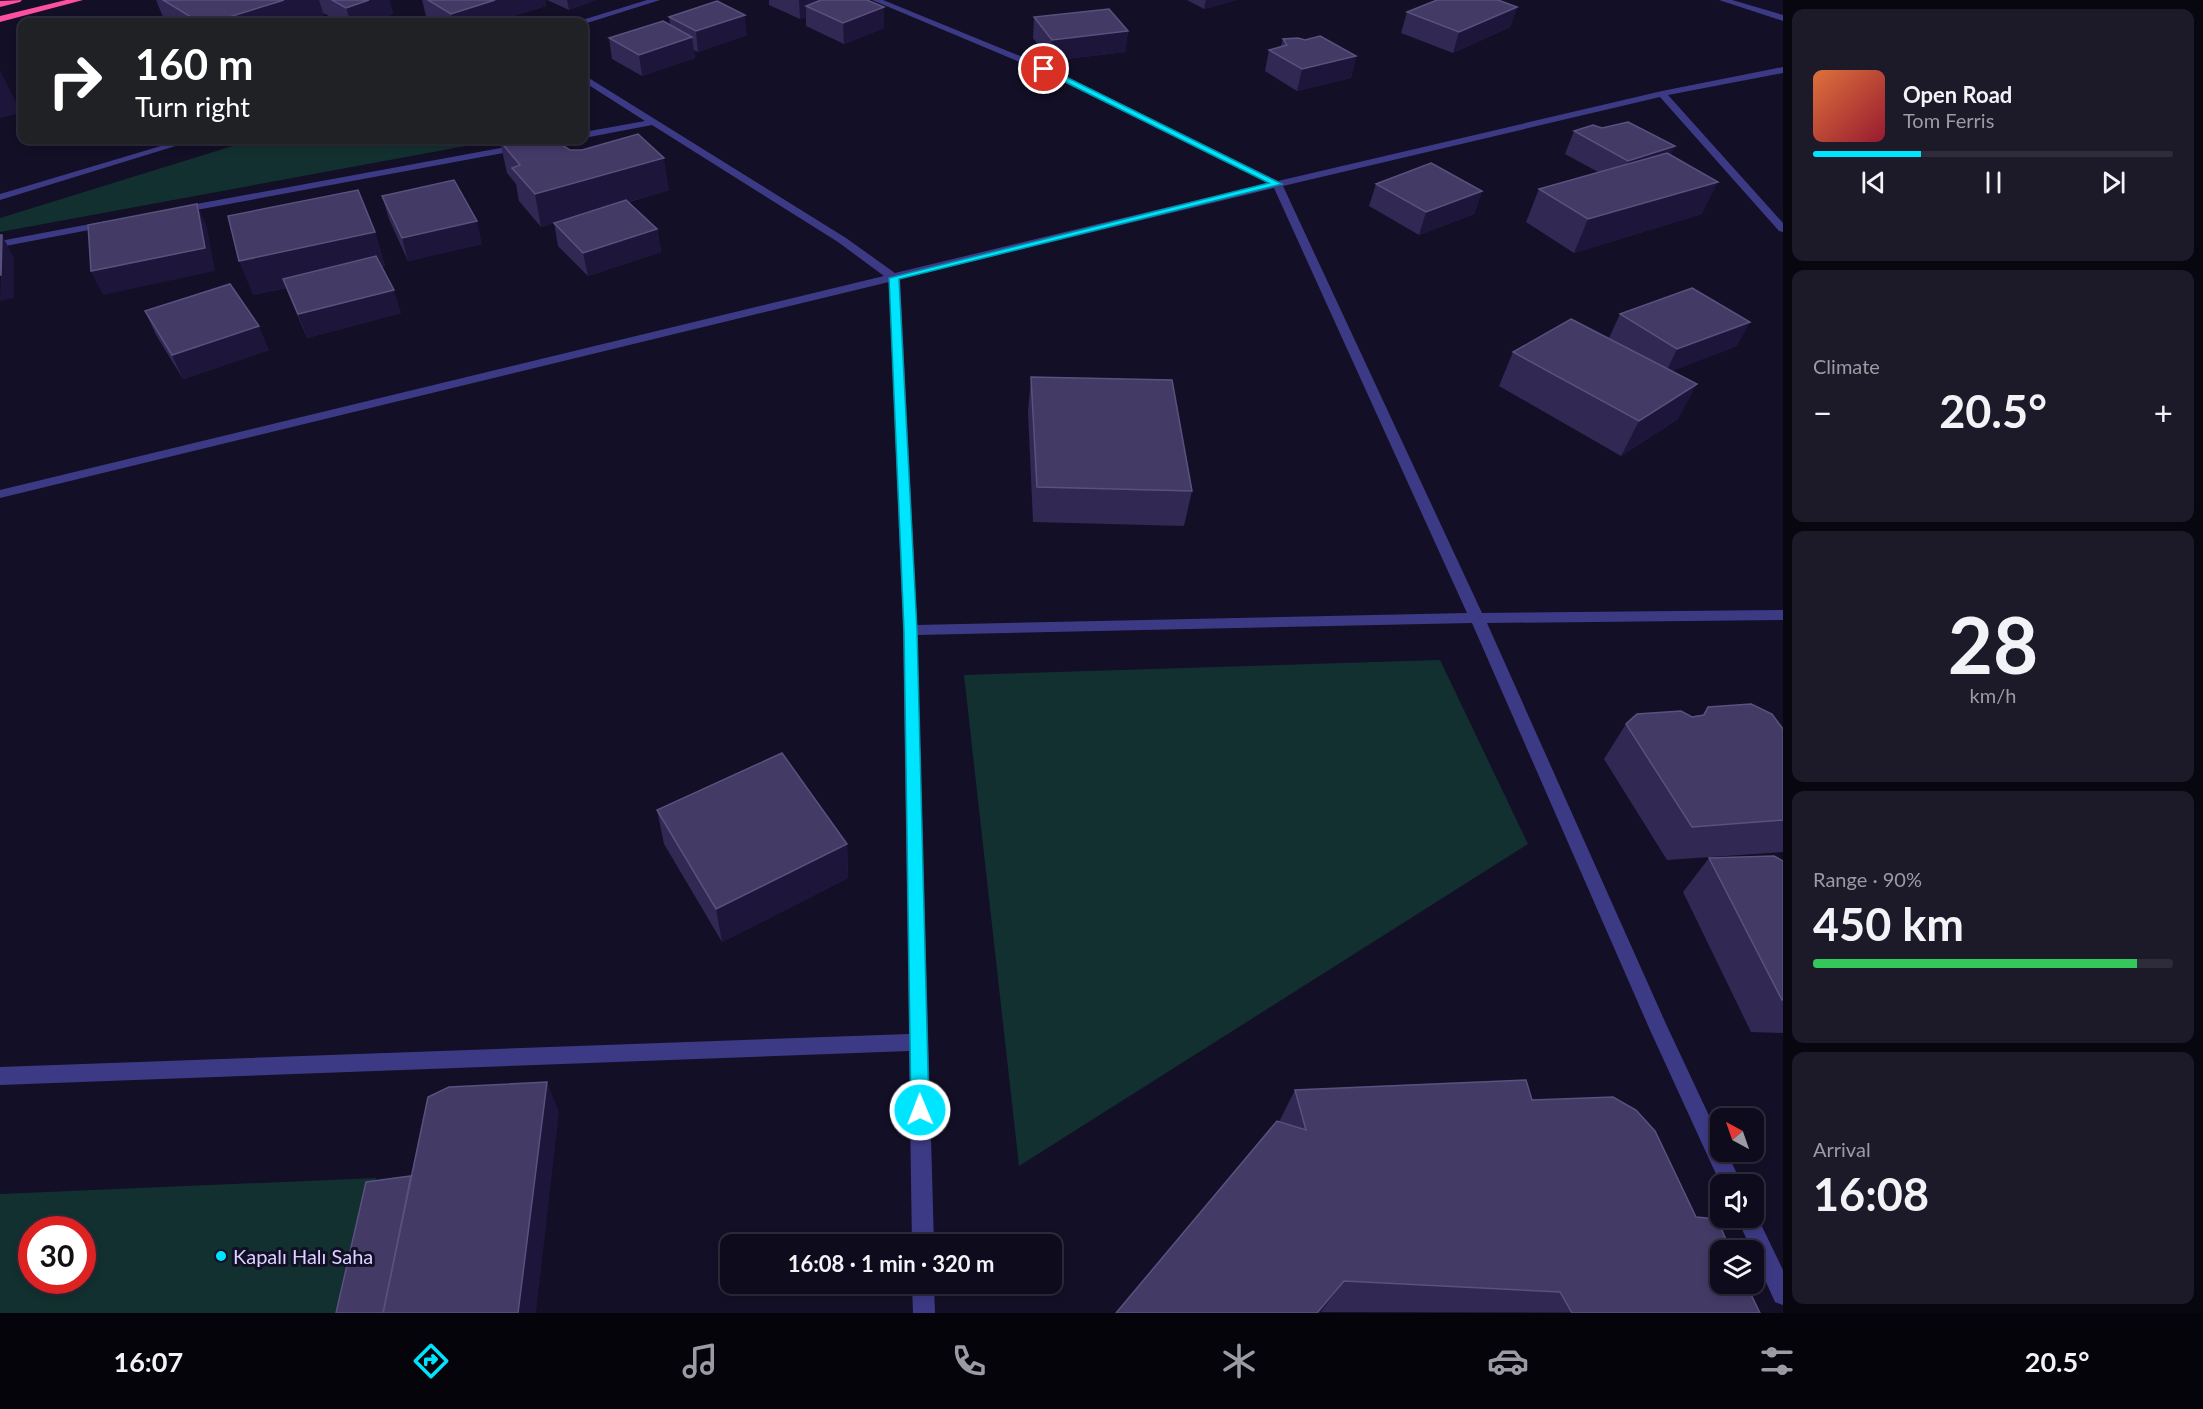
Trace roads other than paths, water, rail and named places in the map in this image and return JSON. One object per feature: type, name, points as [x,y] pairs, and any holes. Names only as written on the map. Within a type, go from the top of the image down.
[{"type":"highway","points":[[0,4],[17,0]]},
{"type":"highway","points":[[0,19],[78,0]]},
{"type":"street","points":[[588,20],[656,0]]},
{"type":"street","points":[[876,0],[1044,69],[1277,184],[1477,618],[1659,1030],[1727,1174]]},
{"type":"street","points":[[1723,0],[1783,18]]},
{"type":"street","points":[[0,494],[1277,184],[1662,94],[1783,70]]},
{"type":"street","points":[[588,81],[842,240],[894,278]]},
{"type":"street","points":[[1662,94],[1783,229]]},
{"type":"street","points":[[588,134],[653,122]]},
{"type":"street","points":[[0,196],[176,144]]},
{"type":"street","points":[[174,211],[535,144]]},
{"type":"street","points":[[0,243],[116,222]]},
{"type":"street","points":[[894,278],[910,630],[923,1234]]},
{"type":"street","points":[[910,630],[1477,618],[1783,615]]},
{"type":"street","points":[[0,1076],[919,1042]]},
{"type":"street","points":[[1752,1228],[1783,1294]]},
{"type":"street","points":[[923,1294],[924,1313]]},
{"type":"place","name":"Kapalı Halı Saha","points":[[221,1256]]}]
